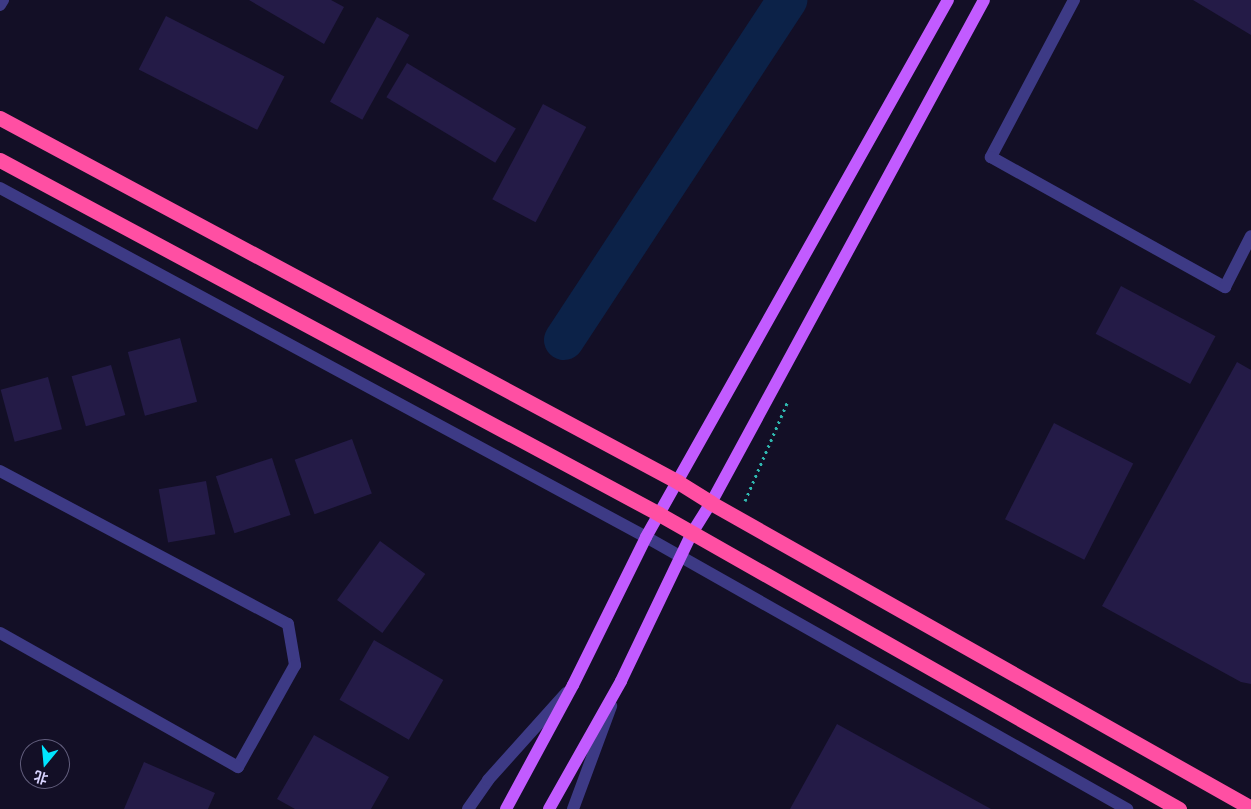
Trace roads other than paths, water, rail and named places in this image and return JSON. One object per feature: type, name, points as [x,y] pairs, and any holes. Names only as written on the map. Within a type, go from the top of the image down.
[{"type":"highway","points":[[0,118],[678,482],[711,504],[1251,808]]},
{"type":"highway","points":[[0,160],[659,514],[1179,809]]},
{"type":"main road","points":[[506,809],[573,685],[646,537],[948,0]]},
{"type":"main road","points":[[549,809],[621,681],[692,533],[711,504],[984,0]]},
{"type":"street","points":[[0,5],[2,0]]},
{"type":"street","points":[[1074,0],[991,157],[1225,287],[1251,236]]},
{"type":"street","points":[[0,188],[646,537],[1127,809]]},
{"type":"street","points":[[0,472],[288,624],[295,665],[238,767],[0,633]]},
{"type":"street","points":[[573,809],[621,681]]},
{"type":"street","points":[[468,809],[488,780],[573,685]]},
{"type":"waterway","points":[[564,340],[787,0]]}]
